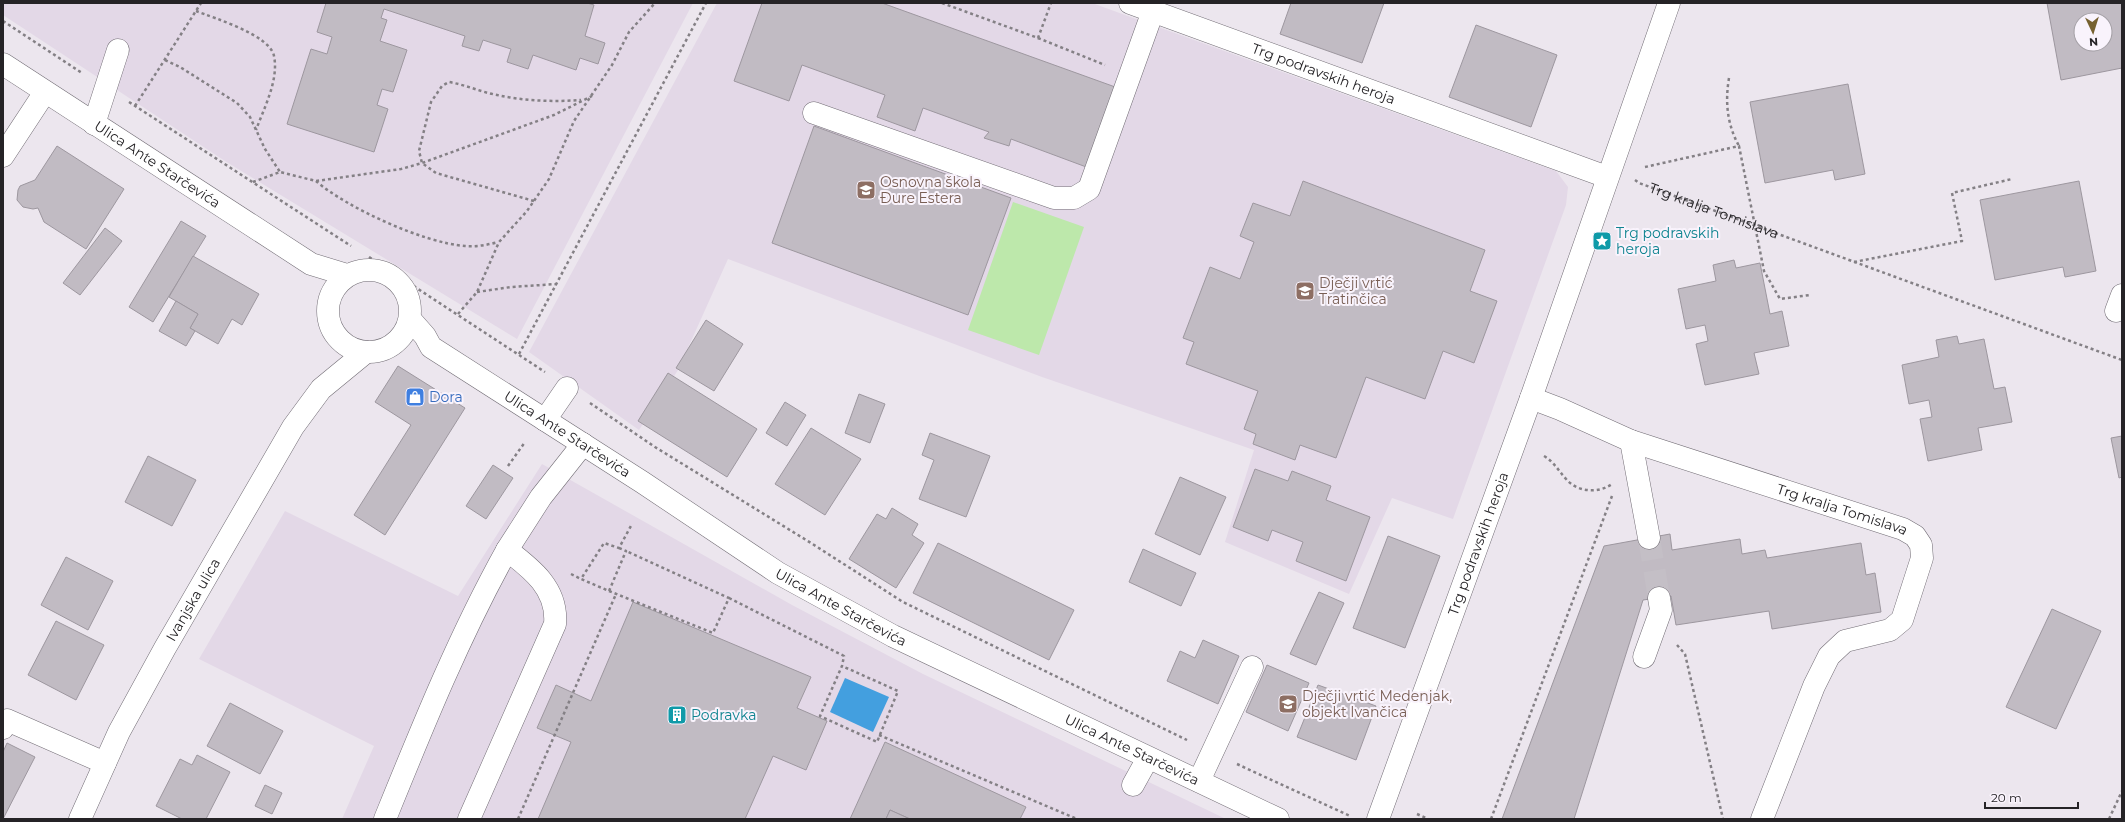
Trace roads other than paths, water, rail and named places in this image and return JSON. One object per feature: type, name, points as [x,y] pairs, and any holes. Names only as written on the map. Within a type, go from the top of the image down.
[{"type":"main road","name":"Trg podravskih heroja","points":[[1130,3],[1607,177]]},
{"type":"main road","name":"Trg podravskih heroja","points":[[1378,819],[1531,398],[1669,3]]},
{"type":"main road","points":[[814,113],[1054,198],[1074,198],[1089,189],[1153,11]]},
{"type":"main road","points":[[94,124],[118,50]]},
{"type":"main road","name":"Ulica Ante Starčevića","points":[[3,64],[311,264]]},
{"type":"main road","points":[[3,156],[45,92]]},
{"type":"main road","points":[[311,264],[347,275]]},
{"type":"main road","points":[[311,264],[329,297]]},
{"type":"main road","points":[[373,269],[387,273],[398,281],[406,292],[410,305],[410,319],[406,330],[395,343],[378,351],[366,352],[354,350],[340,340],[330,324],[327,310],[329,297],[336,285],[347,275],[359,270],[373,269]]},
{"type":"main road","points":[[410,319],[425,336],[431,347]]},
{"type":"main road","points":[[321,389],[337,354],[340,340]]},
{"type":"main road","points":[[395,343],[431,347]]},
{"type":"main road","name":"Ulica Ante Starčevića","points":[[431,347],[583,444],[778,573],[893,636],[1278,819]]},
{"type":"main road","points":[[321,389],[366,352]]},
{"type":"main road","points":[[545,420],[567,388]]},
{"type":"main road","name":"Ivanjska ulica","points":[[80,819],[122,726],[293,427],[321,389]]},
{"type":"main road","name":"Trg kralja Tomislava","points":[[1531,398],[1560,409],[1631,441],[1903,529],[1915,536],[1921,545],[1922,558],[1902,620],[1890,630],[1845,641],[1829,656],[1814,686],[1762,819]]},
{"type":"main road","points":[[1631,441],[1648,538]]},
{"type":"main road","points":[[385,819],[456,653],[487,586],[507,550],[541,497],[583,444]]},
{"type":"main road","points":[[469,819],[555,624],[555,607],[549,592],[532,569],[507,550]]},
{"type":"main road","points":[[1644,657],[1661,610],[1659,598]]},
{"type":"main road","points":[[1199,781],[1252,667]]},
{"type":"main road","points":[[3,728],[7,720],[105,763]]},
{"type":"main road","points":[[1133,785],[1148,758]]},
{"type":"water","points":[[845,678],[889,697],[873,732],[830,712]]},
{"type":"tunnel","points":[[1649,538],[1659,598]]},
{"type":"place","name":"Osnovna škola Đure Estera","points":[[866,190]]},
{"type":"place","name":"Trg podravskih heroja","points":[[1602,241]]},
{"type":"place","name":"Dječji vrtić Tratinčica","points":[[1305,291]]},
{"type":"place","name":"Dora","points":[[415,397]]},
{"type":"place","name":"Dječji vrtić Medenjak, objekt Ivančica","points":[[1288,704]]},
{"type":"place","name":"Podravka","points":[[677,715]]}]
